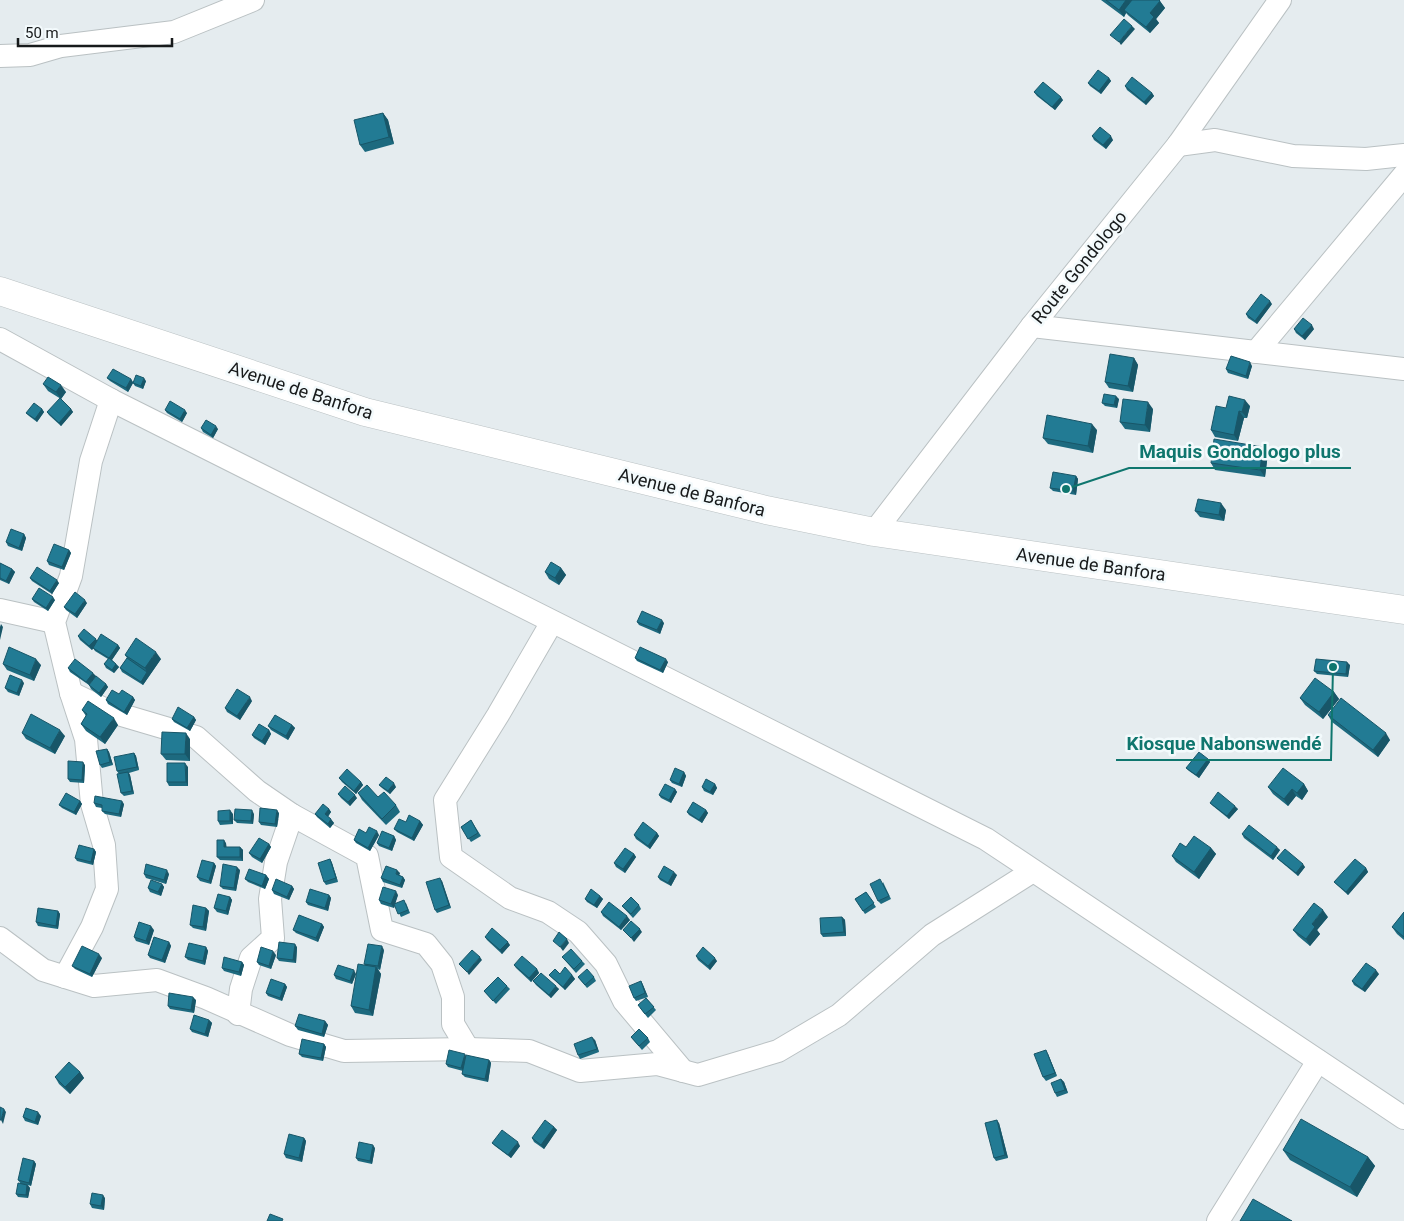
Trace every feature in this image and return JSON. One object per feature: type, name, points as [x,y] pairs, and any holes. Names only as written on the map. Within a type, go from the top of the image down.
[{"type":"main road","name":"Avenue de Banfora","points":[[0,291],[364,412],[766,510],[874,532],[1404,610]]},
{"type":"street","points":[[0,56],[30,55],[61,46],[174,32],[253,0]]},
{"type":"street","name":"Route Gondologo","points":[[874,532],[1032,326],[1178,145],[1280,0]]},
{"type":"street","points":[[1178,145],[1215,140],[1293,156],[1366,159],[1404,155]]},
{"type":"street","points":[[1256,352],[1404,176]]},
{"type":"street","points":[[1032,326],[1404,369]]},
{"type":"street","points":[[0,339],[111,400],[986,839],[1404,1118]]},
{"type":"street","points":[[65,977],[92,927],[107,890],[104,846],[92,804],[86,739],[70,693],[54,622],[71,576],[91,461],[111,400]]},
{"type":"street","points":[[0,610],[54,622]]},
{"type":"street","points":[[552,622],[498,715],[445,800],[451,857],[510,898],[548,912],[578,932],[606,964],[624,1001],[683,1071]]},
{"type":"street","points":[[70,693],[108,711],[196,737],[257,791],[292,815],[367,856],[382,930],[426,944],[442,964],[453,997],[453,1024],[468,1049]]},
{"type":"street","points":[[238,1014],[241,989],[251,958],[273,938],[270,899],[274,871],[292,815]]},
{"type":"street","points":[[0,938],[43,970],[94,986],[158,980],[206,998],[238,1014],[290,1035],[344,1051],[468,1049],[529,1051],[580,1071],[657,1064],[698,1075],[778,1051],[839,1015],[932,935],[1033,871]]},
{"type":"street","points":[[1218,1221],[1318,1061]]},
{"type":"building","points":[[1106,0],[1126,0],[1119,10]]},
{"type":"building","points":[[1132,0],[1160,1],[1150,13],[1154,17],[1146,27],[1124,10]]},
{"type":"building","points":[[1124,19],[1132,26],[1119,42],[1110,35]]},
{"type":"building","points":[[1098,70],[1109,78],[1099,91],[1088,83]]},
{"type":"building","points":[[1132,77],[1152,93],[1144,102],[1125,86]]},
{"type":"building","points":[[1043,82],[1061,97],[1052,107],[1034,92]]},
{"type":"building","points":[[383,113],[389,137],[360,145],[354,120]]},
{"type":"building","points":[[1100,127],[1111,136],[1103,145],[1092,136]]},
{"type":"building","points":[[1261,294],[1270,301],[1255,321],[1246,314]]},
{"type":"building","points":[[1303,318],[1312,325],[1302,336],[1294,329]]},
{"type":"building","points":[[1110,354],[1134,358],[1128,386],[1105,382]]},
{"type":"building","points":[[1231,356],[1250,362],[1246,376],[1226,369]]},
{"type":"building","points":[[113,369],[131,379],[126,388],[107,378]]},
{"type":"building","points":[[136,375],[144,378],[141,386],[133,383]]},
{"type":"building","points":[[48,377],[61,385],[56,392],[43,384]]},
{"type":"building","points":[[1104,394],[1116,396],[1114,405],[1102,403]]},
{"type":"building","points":[[1229,396],[1245,400],[1242,412],[1239,411],[1234,435],[1211,430],[1216,406],[1226,408]]},
{"type":"building","points":[[60,398],[71,409],[59,423],[47,412]]},
{"type":"building","points":[[1123,399],[1148,402],[1145,425],[1120,422]]},
{"type":"building","points":[[170,401],[185,410],[180,419],[165,410]]},
{"type":"building","points":[[34,403],[42,409],[35,419],[26,413]]},
{"type":"building","points":[[1047,415],[1092,424],[1088,446],[1043,438]]},
{"type":"building","points":[[206,420],[216,426],[211,435],[201,428]]},
{"type":"building","points":[[1214,439],[1263,447],[1260,470],[1211,463]]},
{"type":"building","points":[[1053,472],[1076,476],[1073,491],[1050,488]]},
{"type":"building","points":[[1198,499],[1221,503],[1219,515],[1195,511]]},
{"type":"building","points":[[11,529],[24,534],[19,548],[6,542]]},
{"type":"building","points":[[54,544],[69,550],[62,567],[47,561]]},
{"type":"building","points":[[551,562],[561,568],[555,578],[545,572]]},
{"type":"building","points":[[0,563],[12,569],[6,581],[0,578]]},
{"type":"building","points":[[37,567],[57,580],[50,591],[30,578]]},
{"type":"building","points":[[39,588],[53,597],[46,608],[32,599]]},
{"type":"building","points":[[75,592],[85,600],[75,614],[64,607]]},
{"type":"building","points":[[642,611],[662,620],[657,630],[637,622]]},
{"type":"building","points":[[84,629],[96,639],[89,646],[78,636]]},
{"type":"building","points":[[101,634],[118,645],[109,658],[93,648]]},
{"type":"building","points":[[136,638],[156,652],[145,668],[125,655]]},
{"type":"building","points":[[9,647],[36,659],[30,675],[3,664]]},
{"type":"building","points":[[640,647],[666,659],[660,670],[635,658]]},
{"type":"building","points":[[109,658],[116,664],[112,670],[104,664]]},
{"type":"building","points":[[127,658],[147,672],[141,682],[120,668]]},
{"type":"building","points":[[75,659],[93,673],[86,682],[68,668]]},
{"type":"building","points":[[1316,659],[1347,662],[1346,674],[1314,671]]},
{"type":"building","points":[[10,675],[22,680],[17,693],[5,688]]},
{"type":"building","points":[[96,676],[106,684],[99,693],[89,685]]},
{"type":"building","points":[[1315,678],[1334,692],[1319,712],[1300,698]]},
{"type":"building","points":[[237,689],[250,697],[237,716],[225,708]]},
{"type":"building","points":[[112,690],[119,694],[122,690],[133,697],[124,712],[106,700]]},
{"type":"building","points":[[1341,698],[1386,733],[1373,750],[1328,715]]},
{"type":"building","points":[[88,701],[114,718],[100,737],[81,724],[87,714],[82,710]]},
{"type":"building","points":[[178,707],[194,717],[187,728],[172,719]]},
{"type":"building","points":[[31,714],[60,730],[50,748],[22,733]]},
{"type":"building","points":[[275,715],[292,725],[286,736],[268,726]]},
{"type":"building","points":[[259,724],[269,730],[262,741],[252,735]]},
{"type":"building","points":[[162,732],[186,733],[185,754],[161,754]]},
{"type":"building","points":[[107,749],[110,762],[100,765],[96,751]]},
{"type":"building","points":[[1199,752],[1208,759],[1196,775],[1186,768]]},
{"type":"building","points":[[134,753],[137,767],[117,771],[114,757]]},
{"type":"building","points":[[68,761],[83,762],[82,780],[68,779]]},
{"type":"building","points":[[167,763],[185,763],[186,782],[167,782]]},
{"type":"building","points":[[675,768],[684,772],[679,784],[670,780]]},
{"type":"building","points":[[1283,768],[1304,784],[1297,793],[1292,789],[1284,799],[1268,787]]},
{"type":"building","points":[[347,769],[361,782],[354,791],[339,778]]},
{"type":"building","points":[[128,772],[132,791],[121,793],[117,774]]},
{"type":"building","points":[[386,777],[394,783],[388,791],[379,785]]},
{"type":"building","points":[[706,779],[715,784],[710,792],[702,787]]},
{"type":"building","points":[[665,784],[675,789],[669,800],[659,795]]},
{"type":"building","points":[[367,785],[378,797],[384,792],[396,805],[382,819],[358,793]]},
{"type":"building","points":[[345,786],[355,795],[348,802],[338,794]]},
{"type":"building","points":[[1218,792],[1235,806],[1227,816],[1210,803]]},
{"type":"building","points":[[66,793],[80,801],[74,812],[59,805]]},
{"type":"building","points":[[95,796],[122,801],[119,814],[102,811],[102,805],[94,803]]},
{"type":"building","points":[[693,802],[706,810],[699,820],[687,812]]},
{"type":"building","points":[[323,804],[329,809],[325,814],[331,819],[328,824],[315,814]]},
{"type":"building","points":[[260,808],[277,810],[275,824],[259,822]]},
{"type":"building","points":[[235,809],[252,810],[251,821],[234,820]]},
{"type":"building","points":[[230,810],[230,821],[218,821],[218,811]]},
{"type":"building","points":[[409,815],[420,821],[412,838],[394,829],[399,819],[406,822]]},
{"type":"building","points":[[471,820],[478,833],[468,839],[461,827]]},
{"type":"building","points":[[643,822],[657,833],[648,846],[634,835]]},
{"type":"building","points":[[1249,825],[1277,847],[1271,856],[1242,834]]},
{"type":"building","points":[[369,827],[377,831],[368,848],[354,840],[359,829],[366,833]]},
{"type":"building","points":[[382,831],[394,836],[389,848],[377,843]]},
{"type":"building","points":[[1194,836],[1211,848],[1194,872],[1172,856],[1180,843],[1186,847]]},
{"type":"building","points":[[259,838],[269,844],[260,859],[249,853]]},
{"type":"building","points":[[217,840],[224,840],[224,847],[240,847],[240,857],[217,857]]},
{"type":"building","points":[[79,845],[94,849],[91,862],[75,858]]},
{"type":"building","points":[[625,848],[634,854],[623,869],[614,863]]},
{"type":"building","points":[[1285,849],[1303,864],[1296,873],[1277,858]]},
{"type":"building","points":[[330,859],[336,878],[324,882],[318,863]]},
{"type":"building","points":[[1355,859],[1366,868],[1346,892],[1334,882]]},
{"type":"building","points":[[202,860],[214,863],[209,881],[197,877]]},
{"type":"building","points":[[146,864],[167,870],[164,880],[144,874]]},
{"type":"building","points":[[223,864],[237,867],[234,888],[220,886]]},
{"type":"building","points":[[386,866],[397,870],[396,874],[403,877],[400,885],[381,878]]},
{"type":"building","points":[[664,866],[674,872],[668,883],[658,877]]},
{"type":"building","points":[[249,869],[266,875],[262,886],[245,879]]},
{"type":"building","points":[[440,878],[449,905],[435,910],[426,882]]},
{"type":"building","points":[[276,879],[292,886],[287,897],[272,890]]},
{"type":"building","points":[[880,879],[889,896],[878,901],[870,884]]},
{"type":"building","points":[[151,880],[162,884],[158,892],[148,888]]},
{"type":"building","points":[[383,887],[396,891],[391,904],[379,900]]},
{"type":"building","points":[[310,889],[329,895],[325,908],[306,902]]},
{"type":"building","points":[[591,889],[600,896],[594,905],[585,899]]},
{"type":"building","points":[[866,892],[874,903],[863,911],[855,899]]},
{"type":"building","points":[[218,894],[230,897],[226,911],[214,908]]},
{"type":"building","points":[[631,897],[639,905],[631,914],[622,906]]},
{"type":"building","points":[[404,900],[408,910],[398,914],[394,904]]},
{"type":"building","points":[[609,902],[627,916],[619,927],[601,912]]},
{"type":"building","points":[[1314,903],[1323,910],[1312,924],[1315,927],[1306,939],[1293,930]]},
{"type":"building","points":[[193,905],[206,908],[203,927],[190,925]]},
{"type":"building","points":[[38,908],[58,911],[56,926],[36,922]]},
{"type":"building","points":[[1404,912],[1404,937],[1392,927]]},
{"type":"building","points":[[299,915],[322,924],[316,938],[293,930]]},
{"type":"building","points":[[842,917],[844,932],[821,934],[820,918]]},
{"type":"building","points":[[631,921],[640,929],[631,938],[623,930]]},
{"type":"building","points":[[139,922],[151,926],[146,941],[134,937]]},
{"type":"building","points":[[492,928],[508,942],[500,950],[485,937]]},
{"type":"building","points":[[559,932],[567,939],[560,947],[553,941]]},
{"type":"building","points":[[154,937],[169,942],[162,960],[148,955]]},
{"type":"building","points":[[279,942],[295,944],[293,960],[277,958]]},
{"type":"building","points":[[189,943],[206,947],[203,961],[185,957]]},
{"type":"building","points":[[368,944],[382,946],[378,966],[364,964]]},
{"type":"building","points":[[82,946],[99,954],[90,974],[72,966]]},
{"type":"building","points":[[261,947],[273,951],[269,966],[257,962]]},
{"type":"building","points":[[703,947],[715,958],[708,966],[696,956]]},
{"type":"building","points":[[571,949],[582,961],[574,969],[562,957]]},
{"type":"building","points":[[472,950],[480,957],[467,972],[459,964]]},
{"type":"building","points":[[522,956],[537,969],[529,978],[514,965]]},
{"type":"building","points":[[224,957],[242,962],[239,972],[222,968]]},
{"type":"building","points":[[1366,963],[1376,970],[1362,989],[1352,981]]},
{"type":"building","points":[[358,964],[376,967],[369,1010],[351,1006]]},
{"type":"building","points":[[338,965],[354,970],[350,981],[334,975]]},
{"type":"building","points":[[565,967],[572,975],[563,987],[549,975],[555,969],[560,974]]},
{"type":"building","points":[[587,969],[594,977],[585,985],[578,977]]},
{"type":"building","points":[[541,973],[556,986],[549,995],[533,981]]},
{"type":"building","points":[[498,977],[507,986],[493,1001],[484,991]]},
{"type":"building","points":[[271,979],[285,984],[280,998],[266,993]]},
{"type":"building","points":[[641,981],[645,993],[634,998],[629,986]]},
{"type":"building","points":[[169,993],[193,997],[191,1010],[168,1006]]},
{"type":"building","points":[[646,998],[654,1007],[645,1014],[638,1005]]},
{"type":"building","points":[[299,1014],[325,1021],[322,1034],[295,1026]]},
{"type":"building","points":[[194,1015],[209,1020],[205,1034],[190,1029]]},
{"type":"building","points":[[639,1029],[648,1038],[639,1046],[631,1037]]},
{"type":"building","points":[[592,1037],[597,1049],[578,1055],[574,1044]]},
{"type":"building","points":[[302,1039],[324,1044],[321,1058],[299,1054]]},
{"type":"building","points":[[449,1050],[465,1054],[461,1068],[446,1064]]},
{"type":"building","points":[[1046,1050],[1055,1073],[1043,1077],[1034,1054]]},
{"type":"building","points":[[466,1055],[489,1060],[485,1079],[462,1074]]},
{"type":"building","points":[[69,1062],[80,1072],[65,1087],[55,1077]]},
{"type":"building","points":[[1061,1079],[1065,1090],[1055,1093],[1051,1083]]},
{"type":"building","points":[[0,1107],[4,1109],[1,1120],[0,1120]]},
{"type":"building","points":[[26,1108],[38,1112],[35,1122],[23,1117]]},
{"type":"building","points":[[1301,1119],[1368,1157],[1350,1187],[1283,1150]]},
{"type":"building","points":[[545,1120],[554,1127],[541,1145],[532,1138]]},
{"type":"building","points":[[997,1120],[1005,1155],[994,1158],[985,1123]]},
{"type":"building","points":[[502,1130],[518,1142],[508,1155],[492,1143]]},
{"type":"building","points":[[289,1134],[304,1138],[299,1158],[284,1154]]},
{"type":"building","points":[[359,1142],[373,1145],[370,1161],[356,1158]]},
{"type":"building","points":[[23,1158],[34,1161],[29,1183],[18,1180]]},
{"type":"building","points":[[18,1183],[27,1185],[26,1195],[16,1194]]},
{"type":"building","points":[[92,1193],[103,1195],[101,1206],[90,1204]]},
{"type":"building","points":[[1253,1199],[1292,1221],[1240,1221]]},
{"type":"building","points":[[270,1214],[283,1219],[282,1221],[267,1221]]},
{"type":"place","name":"Maquis Gondologo plus","points":[[1066,489]]},
{"type":"place","name":"Kiosque Nabonswendé","points":[[1333,667]]}]
